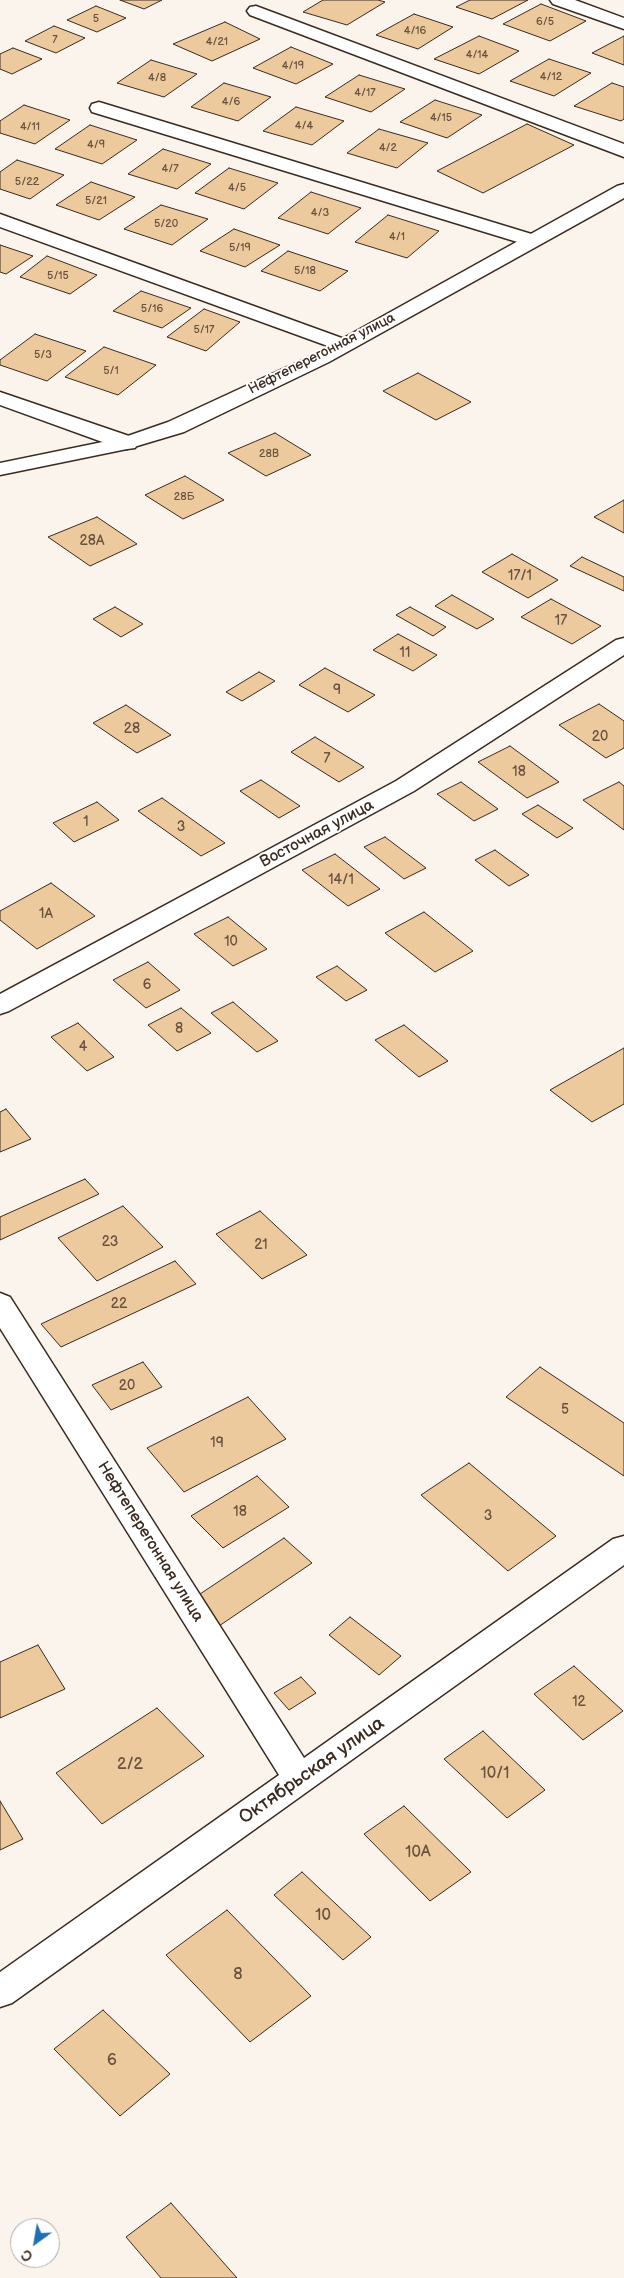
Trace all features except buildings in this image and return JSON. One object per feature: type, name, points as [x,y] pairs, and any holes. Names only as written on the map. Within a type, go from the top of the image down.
[{"type":"street","points":[[559,0],[624,24]]},
{"type":"street","points":[[256,11],[624,151]]},
{"type":"street","points":[[99,108],[531,240]]},
{"type":"street","name":"Нефтеперегонная улица","points":[[0,469],[128,443],[176,427],[343,345],[624,190]]},
{"type":"street","points":[[0,220],[343,345]]},
{"type":"street","points":[[0,398],[128,443]]},
{"type":"street","name":"Восточная улица","points":[[0,1005],[405,786],[624,646]]},
{"type":"street","name":"Нефтеперегонная улица","points":[[0,1304],[300,1780]]},
{"type":"street","name":"Октябрьская улица","points":[[0,1992],[624,1548]]}]
